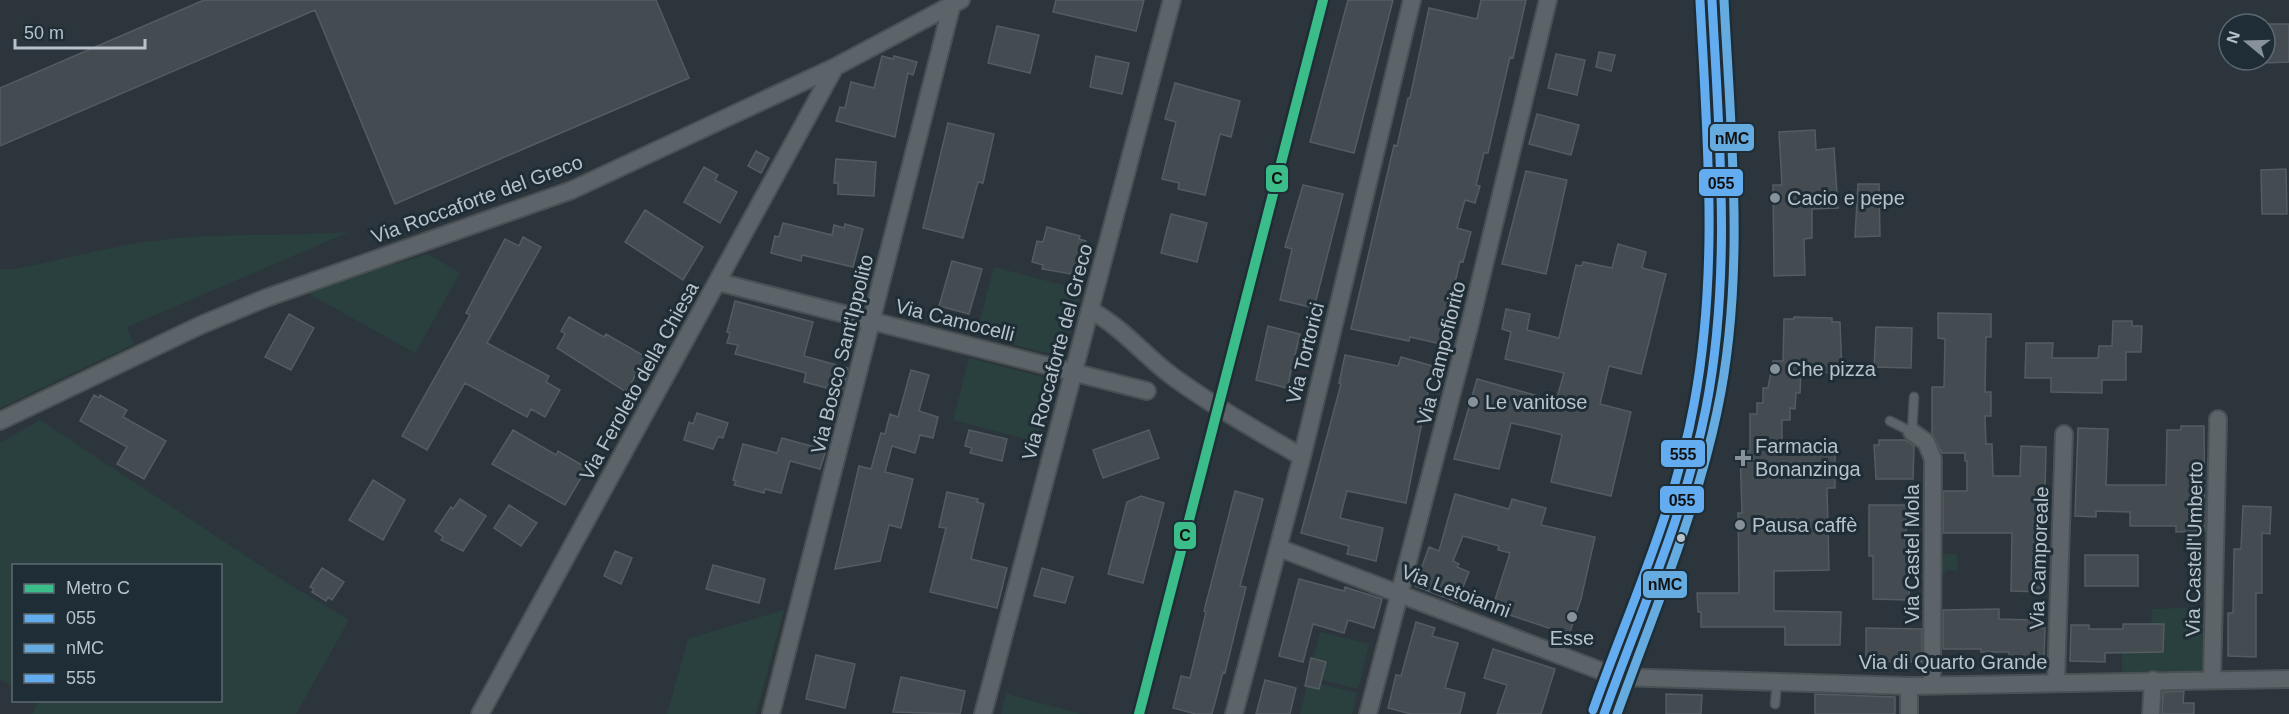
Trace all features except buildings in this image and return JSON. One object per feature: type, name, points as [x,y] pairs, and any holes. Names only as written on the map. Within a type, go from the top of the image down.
[{"type":"main road","points":[[1604,714],[1685,490],[1700,437],[1713,370],[1720,303],[1722,240],[1712,0]]},
{"type":"street","name":"Via Roccaforte del Greco","points":[[983,714],[1172,0]]},
{"type":"street","name":"Via Tortorici","points":[[1234,714],[1302,457],[1412,0]]},
{"type":"street","name":"Via Campofiorito","points":[[1368,714],[1470,324],[1548,0]]},
{"type":"street","name":"Via Roccaforte del Greco","points":[[0,421],[234,311],[300,285],[547,200],[835,67],[956,2]]},
{"type":"street","name":"Via Bosco Sant'Ippolito","points":[[771,714],[956,2]]},
{"type":"street","name":"Via Feroleto della Chiesa","points":[[480,714],[835,67]]},
{"type":"street","name":"Via Camocelli","points":[[718,282],[1147,391]]},
{"type":"street","points":[[1090,310],[1113,324],[1163,369],[1188,387],[1302,457]]},
{"type":"street","name":"Via Castell'Umberto","points":[[2212,680],[2218,419]]},
{"type":"street","name":"Via Castel Mola","points":[[1912,432],[1926,442],[1933,462],[1932,686]]},
{"type":"street","name":"Via Camporeale","points":[[2056,682],[2064,434]]},
{"type":"street","name":"Via Letoianni","points":[[1279,548],[1400,591],[1617,676]]},
{"type":"street","name":"Via di Quarto Grande","points":[[1617,676],[1909,686],[2289,679]]},
{"type":"street","points":[[2151,714],[2153,680]]},
{"type":"street","points":[[1909,686],[1909,714]]},
{"type":"lane","points":[[1890,421],[1912,432],[1914,397]]},
{"type":"lane","points":[[1775,704],[1777,682]]},
{"type":"green space","points":[[349,232],[127,327],[134,344],[0,408],[0,269],[14,269],[167,239]]},
{"type":"green space","points":[[428,254],[460,273],[415,353],[304,291]]},
{"type":"green space","points":[[994,267],[1082,290],[1063,355],[1059,356],[976,335]]},
{"type":"green space","points":[[969,358],[1057,381],[1041,443],[953,420]]},
{"type":"green space","points":[[40,420],[287,583],[349,620],[296,714],[32,714],[36,702],[222,702],[222,564],[12,564],[12,686],[0,679],[0,443]]},
{"type":"green space","points":[[1939,554],[1957,554],[1957,571],[1948,570],[1939,577]]},
{"type":"green space","points":[[2207,607],[2207,671],[2122,672],[2122,653],[2163,652],[2151,624],[2152,609]]},
{"type":"green space","points":[[784,610],[756,714],[667,714],[688,639]]},
{"type":"green space","points":[[1320,632],[1369,644],[1358,689],[1309,677]]},
{"type":"green space","points":[[1308,681],[1357,693],[1352,714],[1300,714]]},
{"type":"green space","points":[[1007,694],[1081,714],[1001,714]]},
{"type":"metro line","name":"C","points":[[1139,714],[1323,0]]},
{"type":"transit line","name":"055","points":[[1604,714],[1674,525],[1697,447],[1714,358],[1719,307],[1721,205],[1712,0]]},
{"type":"transit line","name":"nMC","points":[[1617,714],[1697,489],[1717,412],[1726,361],[1734,258],[1734,206],[1724,0]]},
{"type":"transit line","name":"555","points":[[1593,710],[1650,559],[1675,482],[1686,443],[1702,354],[1709,253],[1709,203],[1700,1]]},
{"type":"place","name":"Cacio e pepe","points":[[1775,198]]},
{"type":"place","name":"Che pizza","points":[[1775,369]]},
{"type":"place","name":"Le vanitose","points":[[1473,402]]},
{"type":"place","name":"Farmacia Bonanzinga","points":[[1743,458]]},
{"type":"place","name":"Pausa caffè","points":[[1740,525]]},
{"type":"place","name":"Esse","points":[[1572,617]]}]
